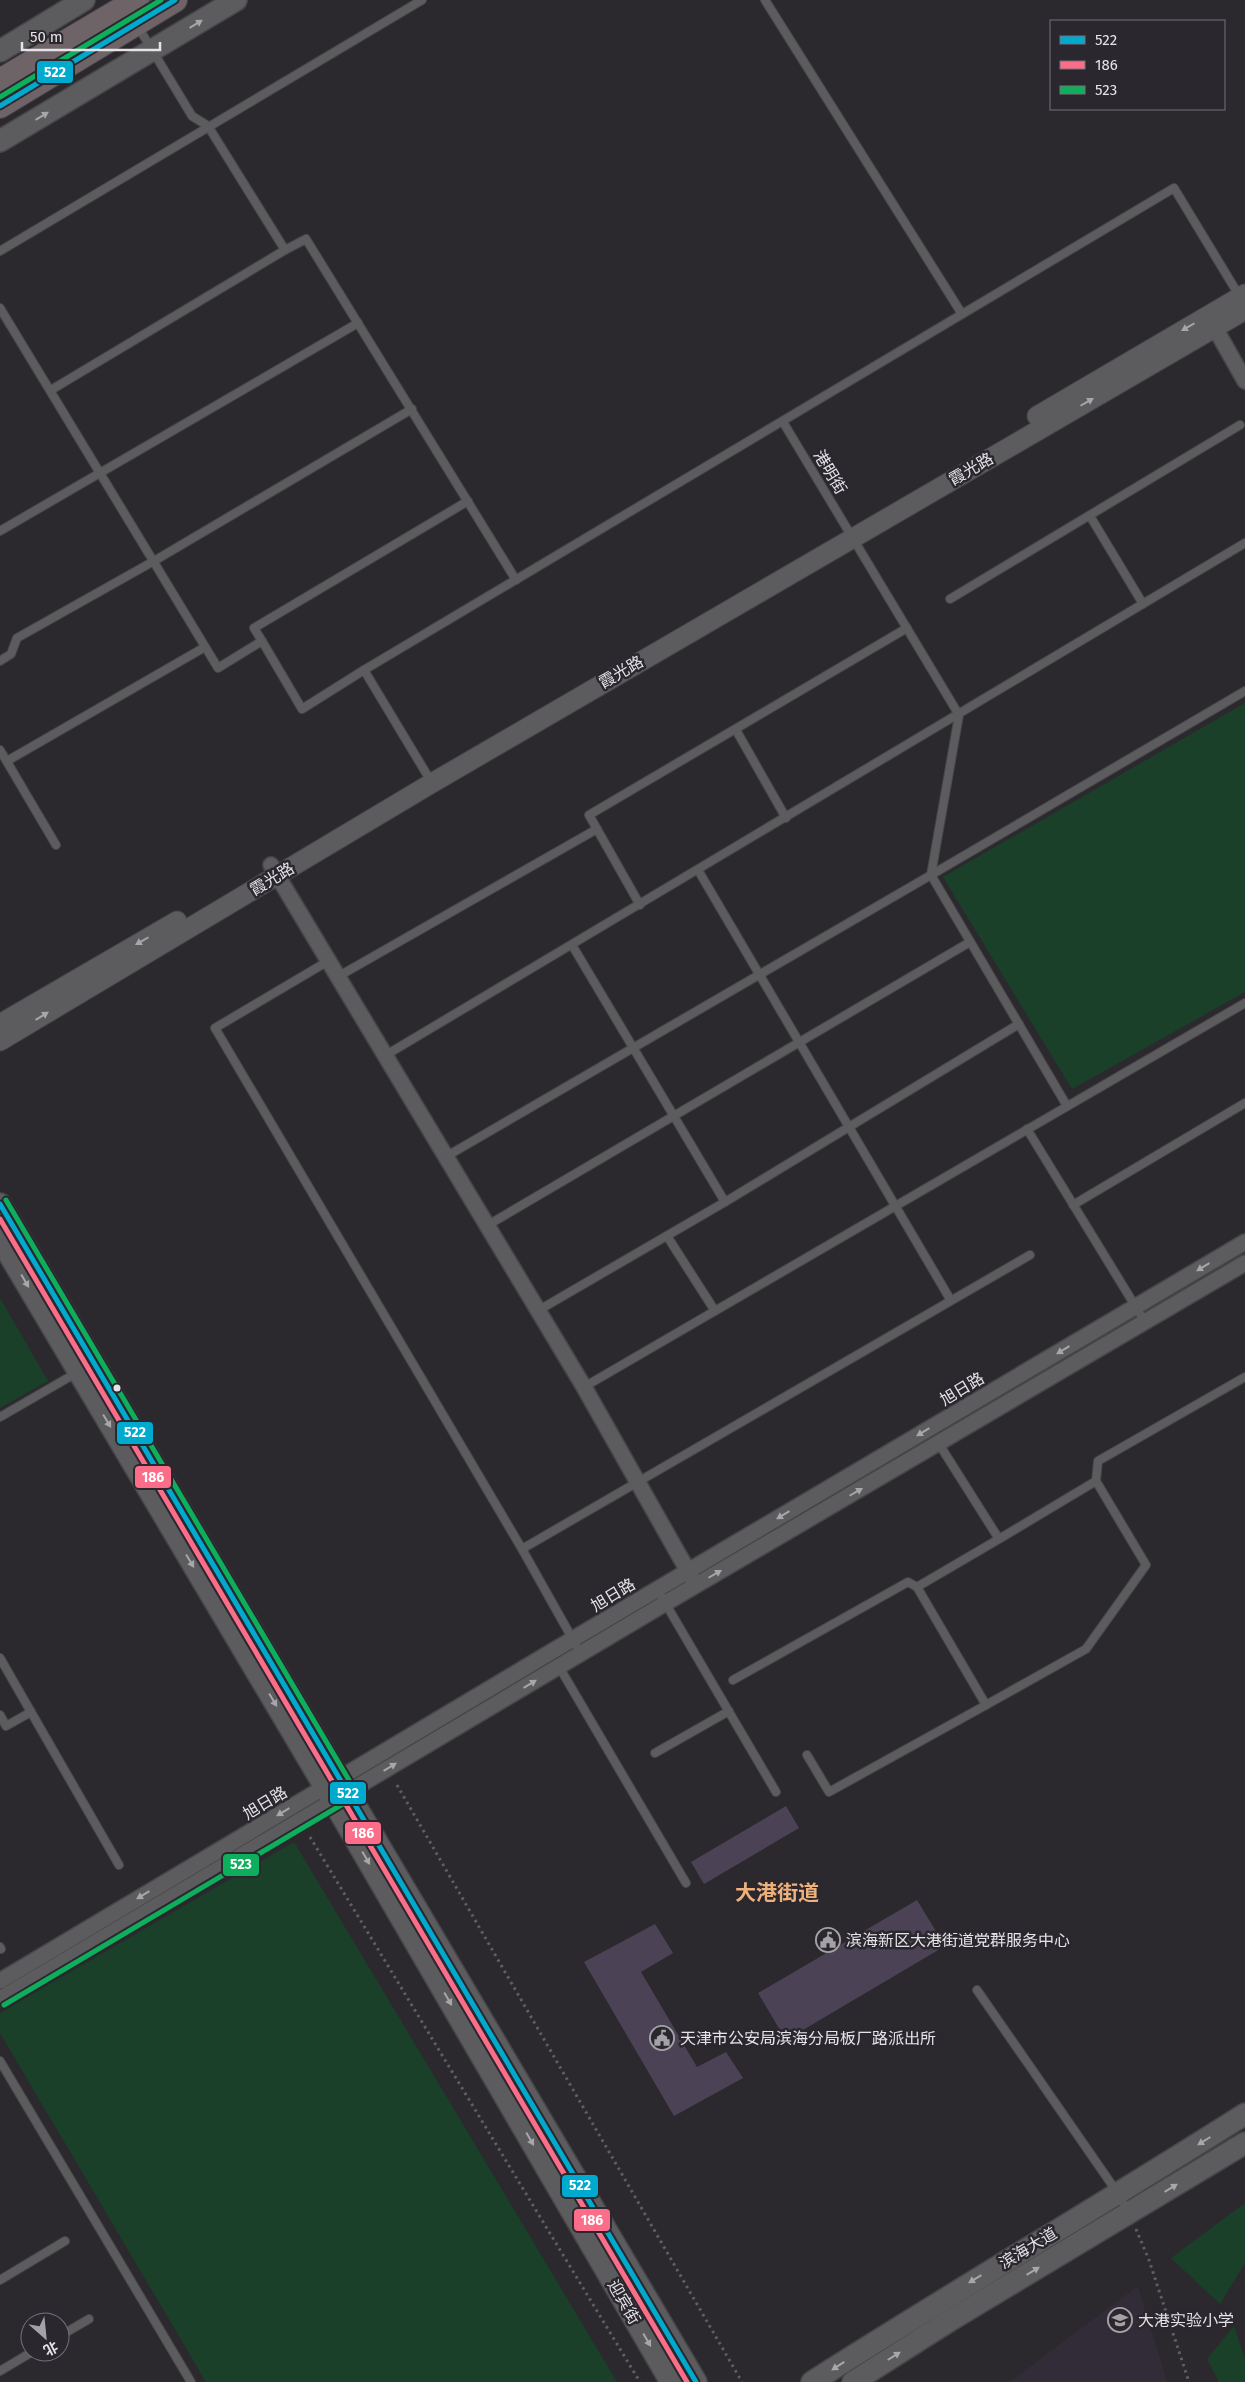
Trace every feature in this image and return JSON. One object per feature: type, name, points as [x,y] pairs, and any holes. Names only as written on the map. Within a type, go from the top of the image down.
[{"type":"main road","points":[[0,51],[84,0]]},
{"type":"main road","points":[[0,81],[137,0]]},
{"type":"main road","points":[[0,106],[175,0]]},
{"type":"main road","points":[[0,141],[236,0]]},
{"type":"main road","name":"迎宾街","points":[[0,1204],[337,1789],[671,2382]]},
{"type":"main road","name":"迎宾街","points":[[0,1239],[78,1372],[337,1789],[696,2382]]},
{"type":"main road","name":"滨海大道","points":[[812,2382],[941,2300],[1119,2195],[1245,2114]]},
{"type":"main road","points":[[853,2382],[949,2321],[1245,2143]]},
{"type":"street","name":"霞光路","points":[[0,1041],[274,870],[1244,301]]},
{"type":"street","points":[[1211,322],[1245,382]]},
{"type":"street","name":"霞光路","points":[[0,1024],[274,870]]},
{"type":"street","points":[[274,870],[330,960],[584,1387],[696,1585]]},
{"type":"street","name":"旭日路","points":[[0,1999],[337,1789],[551,1652],[1245,1242]]},
{"type":"street","name":"旭日路","points":[[0,1981],[337,1789],[559,1667],[1245,1264]]},
{"type":"lane","points":[[0,251],[422,0]]},
{"type":"lane","points":[[765,0],[962,314]]},
{"type":"lane","points":[[136,23],[151,51],[192,116],[208,126],[285,250]]},
{"type":"lane","points":[[468,501],[254,628],[302,708],[1174,188],[1244,301]]},
{"type":"lane","points":[[51,390],[306,239],[516,580]]},
{"type":"lane","points":[[0,308],[218,668],[262,642]]},
{"type":"lane","points":[[0,531],[358,323]]},
{"type":"lane","points":[[0,661],[11,654],[17,638],[154,561],[412,410]]},
{"type":"lane","name":"港明街","points":[[783,422],[959,714]]},
{"type":"lane","points":[[950,600],[1240,425]]},
{"type":"lane","points":[[1090,516],[1143,604]]},
{"type":"lane","points":[[386,1055],[1245,543]]},
{"type":"lane","points":[[640,904],[589,815],[907,628]]},
{"type":"lane","points":[[6,761],[205,647]]},
{"type":"lane","points":[[364,670],[429,778]]},
{"type":"lane","points":[[447,1156],[1245,691]]},
{"type":"lane","points":[[959,714],[931,875],[1067,1106]]},
{"type":"lane","points":[[736,730],[786,818]]},
{"type":"lane","points":[[0,750],[56,845]]},
{"type":"lane","points":[[339,976],[597,829]]},
{"type":"lane","points":[[698,870],[761,974],[950,1299]]},
{"type":"lane","points":[[488,1225],[970,942]]},
{"type":"lane","points":[[572,944],[725,1202]]},
{"type":"lane","points":[[330,960],[215,1028],[522,1549],[581,1654]]},
{"type":"lane","points":[[584,1387],[1245,1003]]},
{"type":"lane","points":[[538,1310],[725,1202],[1019,1024]]},
{"type":"lane","points":[[1073,1205],[1245,1103]]},
{"type":"lane","points":[[1027,1129],[1144,1322]]},
{"type":"lane","points":[[667,1236],[716,1311]]},
{"type":"lane","points":[[522,1549],[950,1299],[1030,1255]]},
{"type":"lane","points":[[0,1417],[78,1372]]},
{"type":"lane","points":[[807,1755],[829,1792],[1086,1649],[1146,1565],[1096,1481],[1098,1461],[1245,1377]]},
{"type":"lane","points":[[939,1444],[999,1539]]},
{"type":"lane","points":[[917,1587],[1096,1481]]},
{"type":"lane","points":[[733,1680],[908,1582],[917,1587],[986,1705]]},
{"type":"lane","points":[[657,1590],[776,1792]]},
{"type":"lane","points":[[551,1652],[686,1883]]},
{"type":"lane","points":[[0,1658],[118,1865]]},
{"type":"lane","points":[[655,1753],[728,1711]]},
{"type":"lane","points":[[0,1715],[3,1728],[31,1712]]},
{"type":"lane","points":[[977,1990],[1119,2195],[1129,2214]]},
{"type":"lane","points":[[0,2061],[191,2382]]},
{"type":"lane","points":[[0,2280],[65,2241]]},
{"type":"lane","points":[[70,2330],[89,2319]]},
{"type":"lane","points":[[0,2371],[20,2359]]},
{"type":"path","points":[[397,1785],[742,2382]]},
{"type":"path","points":[[310,1836],[640,2382]]},
{"type":"path","points":[[1129,2214],[1149,2260],[1189,2382]]},
{"type":"shaded area","name":"大港实验小学","points":[[1138,2286],[1167,2382],[1010,2382],[1047,2354]]},
{"type":"green space","points":[[1245,703],[1245,992],[1072,1089],[943,877]]},
{"type":"green space","points":[[0,1298],[48,1381],[0,1408]]},
{"type":"green space","points":[[294,1842],[617,2382],[206,2382],[0,2033],[0,2013]]},
{"type":"green space","points":[[1245,2203],[1245,2263],[1220,2304],[1171,2258]]},
{"type":"green space","points":[[1234,2326],[1245,2359],[1245,2382],[1219,2382],[1207,2359]]},
{"type":"building","points":[[786,1806],[799,1828],[704,1884],[691,1862]]},
{"type":"building","name":"滨海新区大港街道党群服务中心","points":[[917,1900],[945,1946],[786,2040],[758,1993]]},
{"type":"building","points":[[655,1924],[673,1953],[641,1972],[697,2067],[726,2052],[743,2078],[674,2116],[584,1962]]},
{"type":"transit line","name":"523","points":[[0,97],[161,0]]},
{"type":"transit line","name":"522","points":[[0,106],[175,0]]},
{"type":"transit line","name":"523","points":[[4,2005],[353,1798],[356,1792],[6,1200]]},
{"type":"transit line","name":"522","points":[[0,1204],[696,2382]]},
{"type":"transit line","name":"186","points":[[0,1219],[687,2382]]},
{"type":"place","name":"滨海新区大港街道党群服务中心","points":[[828,1940]]},
{"type":"place","name":"天津市公安局滨海分局板厂路派出所","points":[[662,2038]]},
{"type":"place","name":"大港实验小学","points":[[1120,2320]]},
{"type":"district","name":"大港街道","points":[[777,1893]]}]
